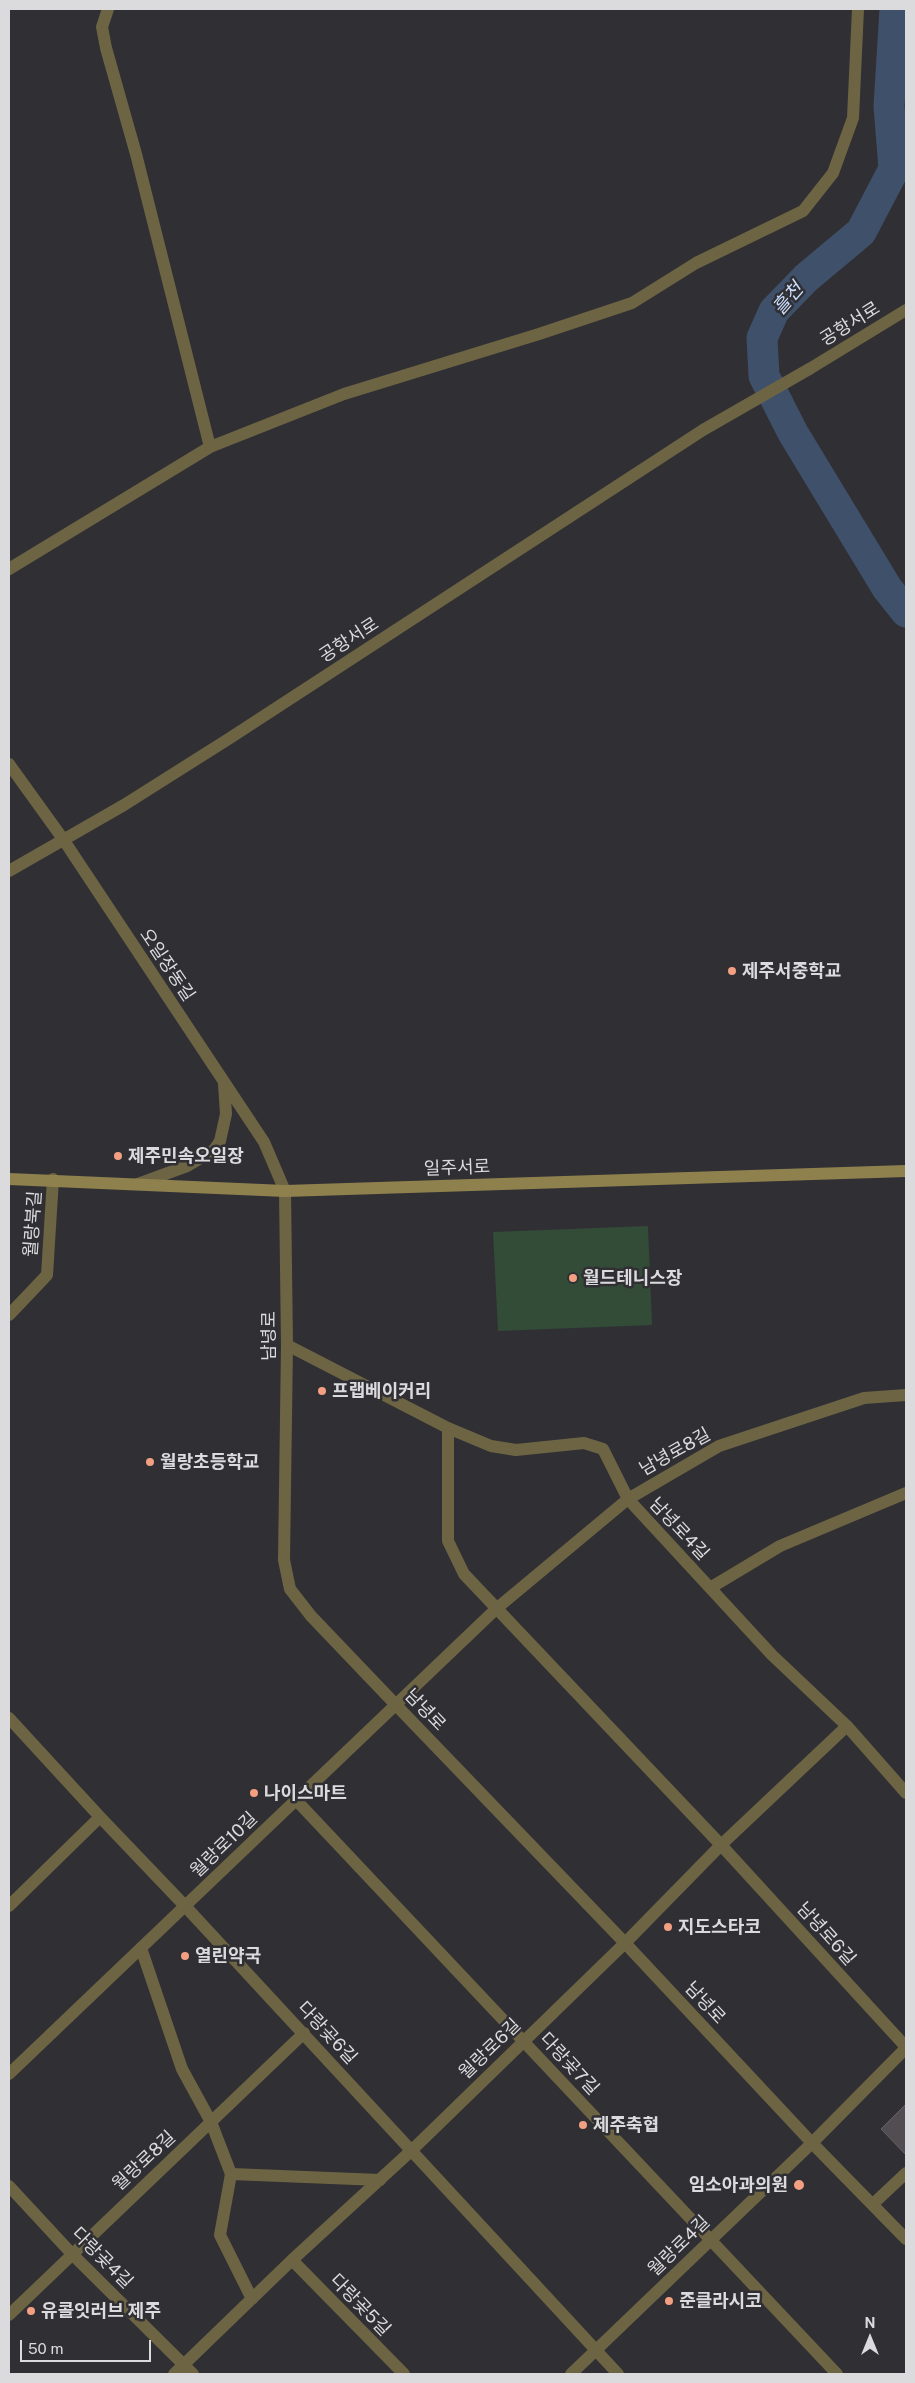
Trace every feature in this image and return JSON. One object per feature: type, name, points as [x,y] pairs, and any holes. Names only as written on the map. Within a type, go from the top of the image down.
[{"type":"main road","name":"일주서로","points":[[9,1178],[285,1191],[906,1171]]},
{"type":"street","points":[[108,9],[102,27],[106,48],[136,154],[210,447]]},
{"type":"street","points":[[9,569],[210,447],[344,394],[540,334],[632,303],[696,263],[803,211],[833,173],[853,118],[858,9]]},
{"type":"street","name":"공항서로","points":[[9,871],[124,805],[222,743],[709,427],[812,368],[906,310]]},
{"type":"street","name":"오일장동길","points":[[9,764],[63,839],[264,1142],[285,1191]]},
{"type":"street","points":[[137,1184],[187,1166],[214,1150],[220,1141],[226,1114],[224,1081]]},
{"type":"street","name":"월랑북길","points":[[12,1308],[47,1275],[53,1179]]},
{"type":"street","name":"남녕로","points":[[285,1191],[287,1345],[284,1560],[286,1578],[290,1588],[299,1601],[396,1705],[625,1943],[812,2143],[906,2239]]},
{"type":"street","name":"남녕로4길","points":[[287,1345],[448,1428],[491,1446],[516,1450],[584,1443],[602,1449],[628,1499],[772,1655],[847,1726],[906,1793]]},
{"type":"street","name":"남녕로8길","points":[[396,1705],[496,1609],[628,1499],[719,1446],[864,1398],[906,1395]]},
{"type":"street","points":[[448,1428],[448,1541],[464,1574],[496,1609]]},
{"type":"street","name":"남녕로4길","points":[[710,1588],[780,1546],[906,1493]]},
{"type":"street","name":"남녕로6길","points":[[496,1609],[721,1844],[906,2048]]},
{"type":"street","name":"월랑로10길","points":[[9,2074],[396,1705]]},
{"type":"street","name":"다랑곶6길","points":[[9,1718],[100,1817],[186,1906],[618,2374]]},
{"type":"street","points":[[625,1943],[721,1844],[847,1726]]},
{"type":"street","name":"다랑곶7길","points":[[296,1800],[837,2374]]},
{"type":"street","points":[[9,1905],[100,1817]]},
{"type":"street","name":"월랑로6길","points":[[174,2374],[292,2260],[412,2150],[625,1943]]},
{"type":"street","points":[[142,1948],[182,2069],[211,2122],[231,2174],[220,2235],[252,2299]]},
{"type":"street","name":"월랑로8길","points":[[9,2315],[304,2034]]},
{"type":"street","points":[[812,2143],[906,2048]]},
{"type":"street","name":"월랑로4길","points":[[571,2374],[812,2143]]},
{"type":"street","points":[[873,2204],[906,2173]]},
{"type":"street","points":[[231,2174],[380,2180]]},
{"type":"street","name":"다랑곶4길","points":[[9,2186],[72,2254],[193,2374]]},
{"type":"street","name":"다랑곶5길","points":[[292,2260],[404,2374]]},
{"type":"green space","name":"월드테니스장","points":[[648,1226],[652,1325],[498,1331],[493,1232]]},
{"type":"building","points":[[906,2104],[906,2155],[881,2129]]},
{"type":"waterway","name":"흘천","points":[[895,9],[889,106],[894,169],[861,232],[806,278],[774,311],[762,338],[764,376],[793,433],[887,588],[906,612]]},
{"type":"place","name":"제주서중학교","points":[[732,971]]},
{"type":"place","name":"제주민속오일장","points":[[118,1156]]},
{"type":"place","name":"월드테니스장","points":[[573,1278]]},
{"type":"place","name":"프랩베이커리","points":[[322,1391]]},
{"type":"place","name":"월랑초등학교","points":[[150,1462]]},
{"type":"place","name":"나이스마트","points":[[254,1793]]},
{"type":"place","name":"지도스타코","points":[[668,1927]]},
{"type":"place","name":"열린약국","points":[[185,1956]]},
{"type":"place","name":"제주축협","points":[[583,2125]]},
{"type":"place","name":"임소아과의원","points":[[799,2185]]},
{"type":"place","name":"준클라시코","points":[[669,2301]]},
{"type":"place","name":"유콜잇러브 제주","points":[[31,2311]]}]
